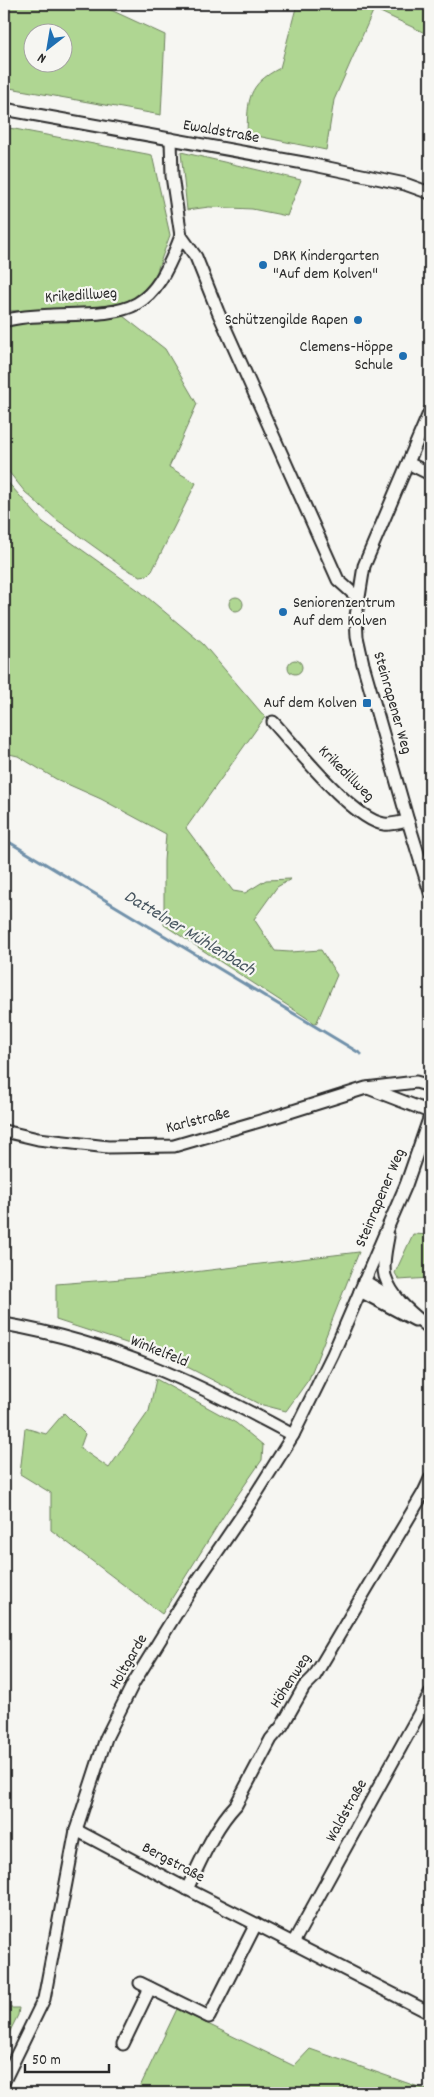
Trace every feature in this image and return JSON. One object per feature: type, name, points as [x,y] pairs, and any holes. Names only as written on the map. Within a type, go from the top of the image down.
[{"type":"street","name":"Ewaldstraße","points":[[4,109],[389,181],[430,193]]},
{"type":"street","points":[[171,139],[172,176],[182,236],[196,257],[218,312],[338,580],[358,598]]},
{"type":"street","name":"Krikedillweg","points":[[4,321],[38,316],[100,314],[121,311],[142,302],[158,285],[170,265],[182,236]]},
{"type":"street","name":"Steinrapener Weg","points":[[430,411],[364,566],[358,598],[357,637],[363,664],[430,892]]},
{"type":"street","points":[[408,463],[430,474]]},
{"type":"street","name":"Krikedillweg","points":[[274,722],[348,802],[365,817],[385,824],[408,821]]},
{"type":"street","name":"Karlstraße","points":[[4,1131],[38,1138],[108,1147],[174,1146],[366,1088],[416,1082],[430,1086]]},
{"type":"street","points":[[366,1088],[430,1112]]},
{"type":"street","name":"Steinrapener Weg","points":[[362,1286],[419,1151],[430,1116]]},
{"type":"street","points":[[391,1218],[384,1260],[385,1276],[400,1303]]},
{"type":"street","points":[[362,1286],[400,1303],[429,1327]]},
{"type":"street","points":[[362,1286],[398,1313],[429,1327]]},
{"type":"street","name":"Holtgarde","points":[[4,2081],[44,1999],[76,1830],[106,1738],[134,1682],[187,1596],[251,1502],[293,1435],[333,1354],[362,1286]]},
{"type":"street","name":"Winkelfeld","points":[[4,1324],[48,1332],[112,1350],[171,1373],[293,1435]]},
{"type":"street","name":"Höhenweg","points":[[186,1889],[227,1814],[236,1805],[271,1739],[282,1726],[304,1686],[314,1677],[427,1494],[430,1479]]},
{"type":"street","name":"Waldstraße","points":[[293,1943],[430,1694]]},
{"type":"street","name":"Bergstraße","points":[[76,1830],[186,1889],[430,2013]]},
{"type":"street","points":[[123,2044],[145,1985],[208,2017],[256,1924]]},
{"type":"green space","points":[[4,4],[98,4],[165,35],[161,115],[4,87]]},
{"type":"green space","points":[[297,4],[430,4],[430,38],[427,34],[374,9],[334,100],[326,150],[247,134],[249,102],[252,94],[255,87],[261,81],[280,68]]},
{"type":"green space","points":[[4,127],[152,155],[170,235],[153,282],[122,308],[4,311]]},
{"type":"green space","points":[[181,152],[301,180],[287,216],[252,209],[209,207],[187,210]]},
{"type":"green space","points":[[123,316],[165,349],[197,404],[169,467],[196,483],[152,571],[148,575],[140,576],[124,568],[57,520],[25,492],[4,466],[4,323]]},
{"type":"green space","points":[[4,478],[43,522],[141,592],[203,644],[265,717],[186,828],[233,891],[245,893],[266,880],[291,879],[277,887],[254,919],[275,951],[321,950],[337,975],[316,1024],[164,925],[166,834],[101,799],[56,779],[18,756],[5,753],[4,759]]},
{"type":"green space","points":[[233,597],[239,597],[243,604],[239,611],[233,611],[229,607],[229,601]]},
{"type":"green space","points":[[292,660],[298,660],[302,667],[298,674],[292,674],[288,670],[288,664]]},
{"type":"green space","points":[[413,1234],[430,1235],[430,1278],[399,1280],[395,1273]]},
{"type":"green space","points":[[359,1252],[309,1379],[286,1411],[259,1404],[166,1356],[56,1320],[56,1284],[161,1276]]},
{"type":"green space","points":[[156,1379],[236,1423],[263,1445],[262,1460],[228,1509],[162,1614],[51,1530],[51,1493],[20,1474],[25,1428],[46,1434],[64,1413],[85,1434],[80,1448],[109,1468],[149,1411]]},
{"type":"green space","points":[[4,2008],[19,2008],[18,2015],[4,2043]]},
{"type":"green space","points":[[177,2009],[294,2066],[310,2049],[430,2091],[430,2093],[137,2093]]},
{"type":"waterway","name":"Dattelner Mühlenbach","points":[[4,839],[361,1054]]},
{"type":"place","name":"DRK Kindergarten \"Auf dem Kolven\"","points":[[263,265]]},
{"type":"place","name":"Schützengilde Rapen","points":[[358,320]]},
{"type":"place","name":"Clemens-Höppe Schule","points":[[403,356]]},
{"type":"place","name":"Seniorenzentrum Auf dem Kolven","points":[[283,612]]},
{"type":"place","name":"Auf dem Kolven","points":[[367,703]]}]
